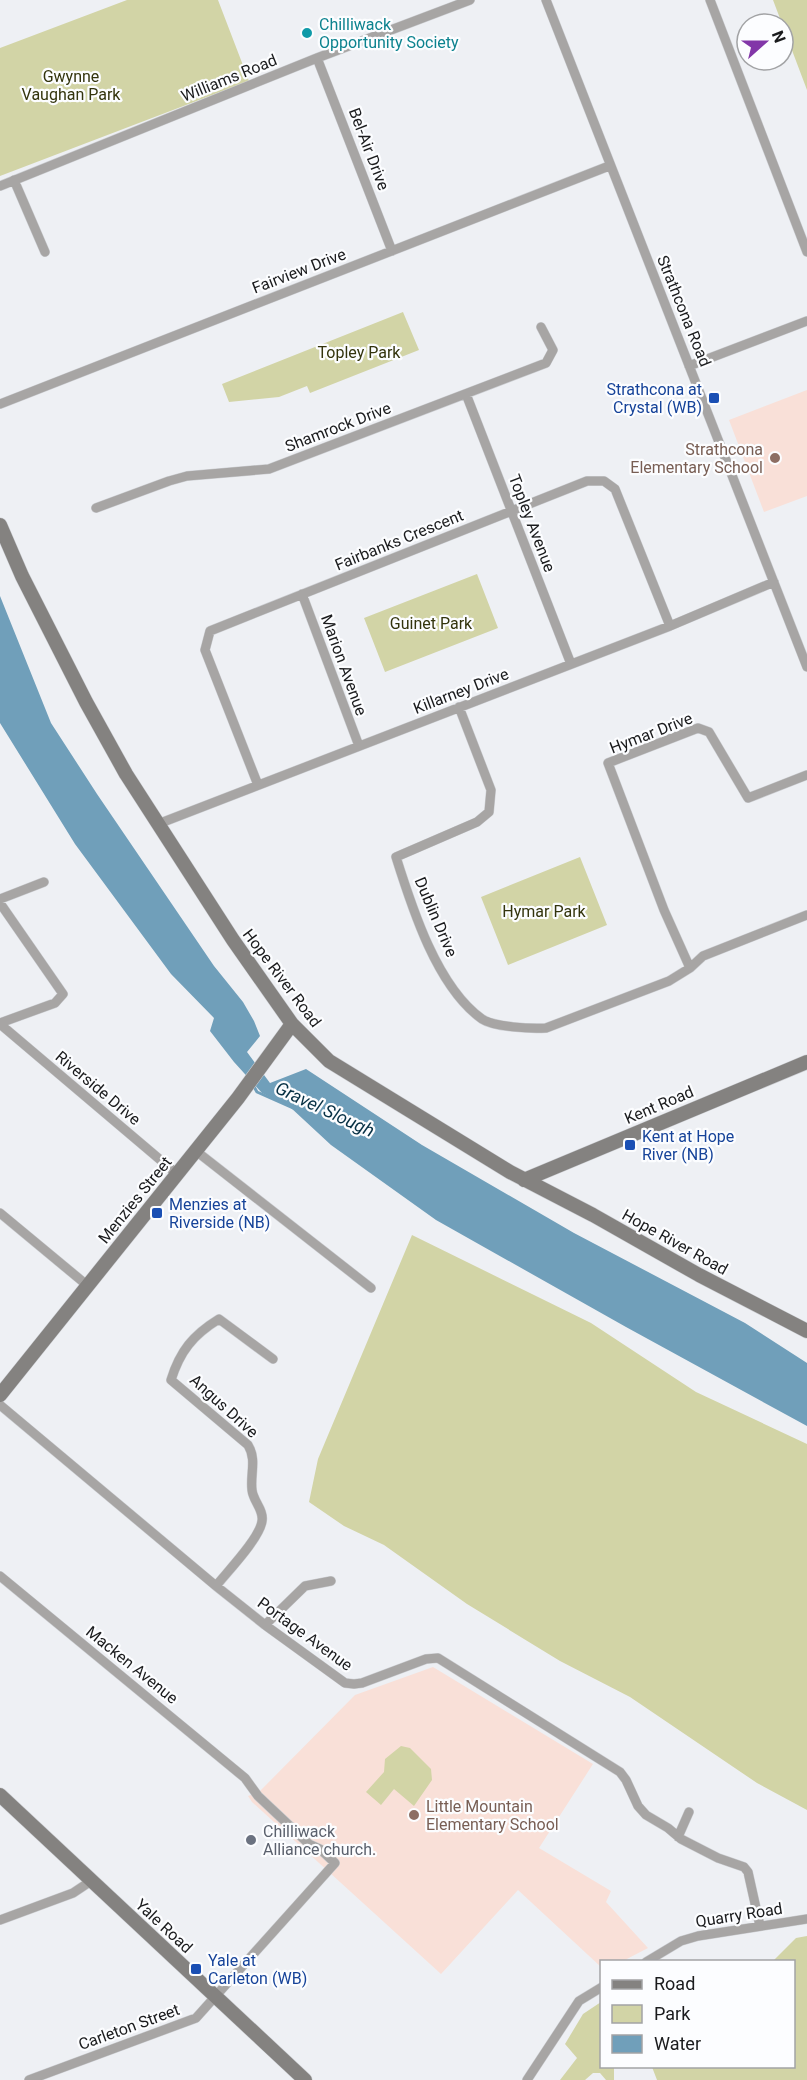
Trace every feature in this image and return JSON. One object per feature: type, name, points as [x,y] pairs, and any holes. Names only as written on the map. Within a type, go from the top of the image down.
[{"type":"street","name":"Williams Road","points":[[0,186],[317,58],[470,0]]},
{"type":"street","name":"Strathcona Road","points":[[546,0],[609,166],[807,667]]},
{"type":"street","points":[[710,0],[807,252]]},
{"type":"street","name":"Bel-Air Drive","points":[[317,58],[392,251]]},
{"type":"street","name":"Fairview Drive","points":[[0,404],[609,166]]},
{"type":"street","points":[[14,180],[45,252]]},
{"type":"street","points":[[689,366],[807,321]]},
{"type":"street","name":"Shamrock Drive","points":[[96,508],[169,481],[187,477],[269,469],[546,363],[553,350],[541,327]]},
{"type":"street","name":"Topley Avenue","points":[[466,394],[571,664]]},
{"type":"street","name":"Fairbanks Crescent","points":[[258,785],[205,650],[210,631],[587,482],[604,481],[615,489],[670,626]]},
{"type":"street","name":"Hope River Road","points":[[0,525],[22,576],[86,702],[126,774],[233,940],[292,1024],[329,1061],[524,1180],[807,1331]]},
{"type":"street","name":"Killarney Drive","points":[[158,824],[670,626],[774,582]]},
{"type":"street","name":"Marion Avenue","points":[[302,594],[358,746]]},
{"type":"street","name":"Dublin Drive","points":[[459,707],[491,790],[489,812],[477,822],[396,857],[431,951],[456,995],[484,1020],[528,1030],[546,1028],[669,981],[690,968],[703,956],[807,915]]},
{"type":"street","name":"Hymar Drive","points":[[690,968],[664,910],[609,764],[698,728],[710,732],[748,798],[807,775]]},
{"type":"street","points":[[0,1023],[55,1003],[63,994],[0,901],[44,882]]},
{"type":"street","name":"Riverside Drive","points":[[0,1023],[177,1174]]},
{"type":"street","name":"Menzies Street","points":[[0,1395],[238,1098],[292,1024]]},
{"type":"street","name":"Kent Road","points":[[524,1180],[807,1062]]},
{"type":"street","points":[[196,1151],[371,1288]]},
{"type":"street","points":[[0,1213],[87,1286]]},
{"type":"street","name":"Angus Drive","points":[[216,1586],[252,1541],[262,1521],[260,1506],[252,1492],[254,1461],[248,1445],[171,1380],[177,1361],[189,1344],[201,1330],[219,1319],[273,1359]]},
{"type":"street","name":"Portage Avenue","points":[[0,1405],[216,1586],[265,1625],[349,1684],[363,1683],[434,1657],[620,1772],[641,1811],[678,1837],[718,1858],[744,1867],[748,1872],[760,1926]]},
{"type":"street","name":"Macken Avenue","points":[[0,1576],[245,1778]]},
{"type":"street","points":[[265,1625],[305,1586],[331,1581]]},
{"type":"street","name":"Carleton Street","points":[[29,2080],[196,2018],[335,1863],[320,1849],[309,1844],[258,1796],[245,1778]]},
{"type":"street","name":"Yale Road","points":[[0,1795],[305,2080]]},
{"type":"street","points":[[678,1837],[689,1812]]},
{"type":"street","points":[[0,1920],[73,1893],[91,1881]]},
{"type":"street","name":"Quarry Road","points":[[649,1960],[681,1941],[807,1919]]},
{"type":"street","points":[[527,2080],[579,2001],[600,1989]]},
{"type":"shaded area","name":"Strathcona Elementary School","points":[[807,390],[807,496],[764,512],[729,420]]},
{"type":"shaded area","name":"Little Mountain Elementary School","points":[[433,1667],[593,1764],[539,1848],[611,1891],[606,1902],[648,1948],[625,1960],[600,1960],[600,1966],[518,1890],[441,1974],[248,1796],[259,1792],[355,1695]]},
{"type":"green space","name":"Gwynne Vaughan Park","points":[[127,0],[218,0],[249,81],[0,176],[0,48]]},
{"type":"green space","points":[[773,0],[807,0],[807,90],[795,58],[795,12],[778,12]]},
{"type":"green space","name":"Topley Park","points":[[403,312],[419,350],[310,393],[307,386],[279,397],[229,402],[222,384]]},
{"type":"green space","name":"Guinet Park","points":[[477,574],[498,628],[385,672],[364,618]]},
{"type":"green space","name":"Hymar Park","points":[[580,857],[607,925],[508,965],[481,897]]},
{"type":"green space","points":[[412,1235],[591,1323],[696,1392],[807,1444],[807,1810],[757,1783],[630,1697],[560,1661],[467,1604],[384,1545],[344,1526],[309,1502],[318,1459]]},
{"type":"green space","points":[[401,1746],[410,1748],[431,1769],[432,1780],[414,1806],[394,1789],[381,1805],[366,1792],[384,1772],[385,1759]]},
{"type":"green space","points":[[807,1936],[807,2080],[657,2080],[652,2068],[795,2068],[795,1960],[774,1960],[796,1938]]},
{"type":"green space","points":[[600,2003],[600,2068],[614,2068],[614,2080],[606,2080],[600,2073],[593,2073],[585,2080],[560,2080],[577,2058],[565,2044],[583,2014]]},
{"type":"water","points":[[0,596],[51,723],[214,966],[243,1002],[260,1036],[247,1052],[270,1083],[306,1069],[422,1145],[574,1233],[745,1323],[807,1363],[807,1426],[436,1220],[331,1145],[290,1107],[262,1093],[210,1031],[214,1018],[171,974],[75,844],[0,723]]},
{"type":"waterway","name":"Gravel Slough","points":[[253,1085],[257,1092],[293,1108]]},
{"type":"place","name":"Chilliwack Opportunity Society","points":[[307,33]]},
{"type":"place","name":"Strathcona at Crystal (WB)","points":[[714,398]]},
{"type":"place","name":"Strathcona Elementary School","points":[[775,458]]},
{"type":"place","name":"Kent at Hope River (NB)","points":[[630,1145]]},
{"type":"place","name":"Menzies at Riverside (NB)","points":[[157,1213]]},
{"type":"place","name":"Little Mountain Elementary School","points":[[414,1815]]},
{"type":"place","name":"Chilliwack Alliance church.","points":[[251,1840]]},
{"type":"place","name":"Yale at Carleton (WB)","points":[[196,1969]]}]
